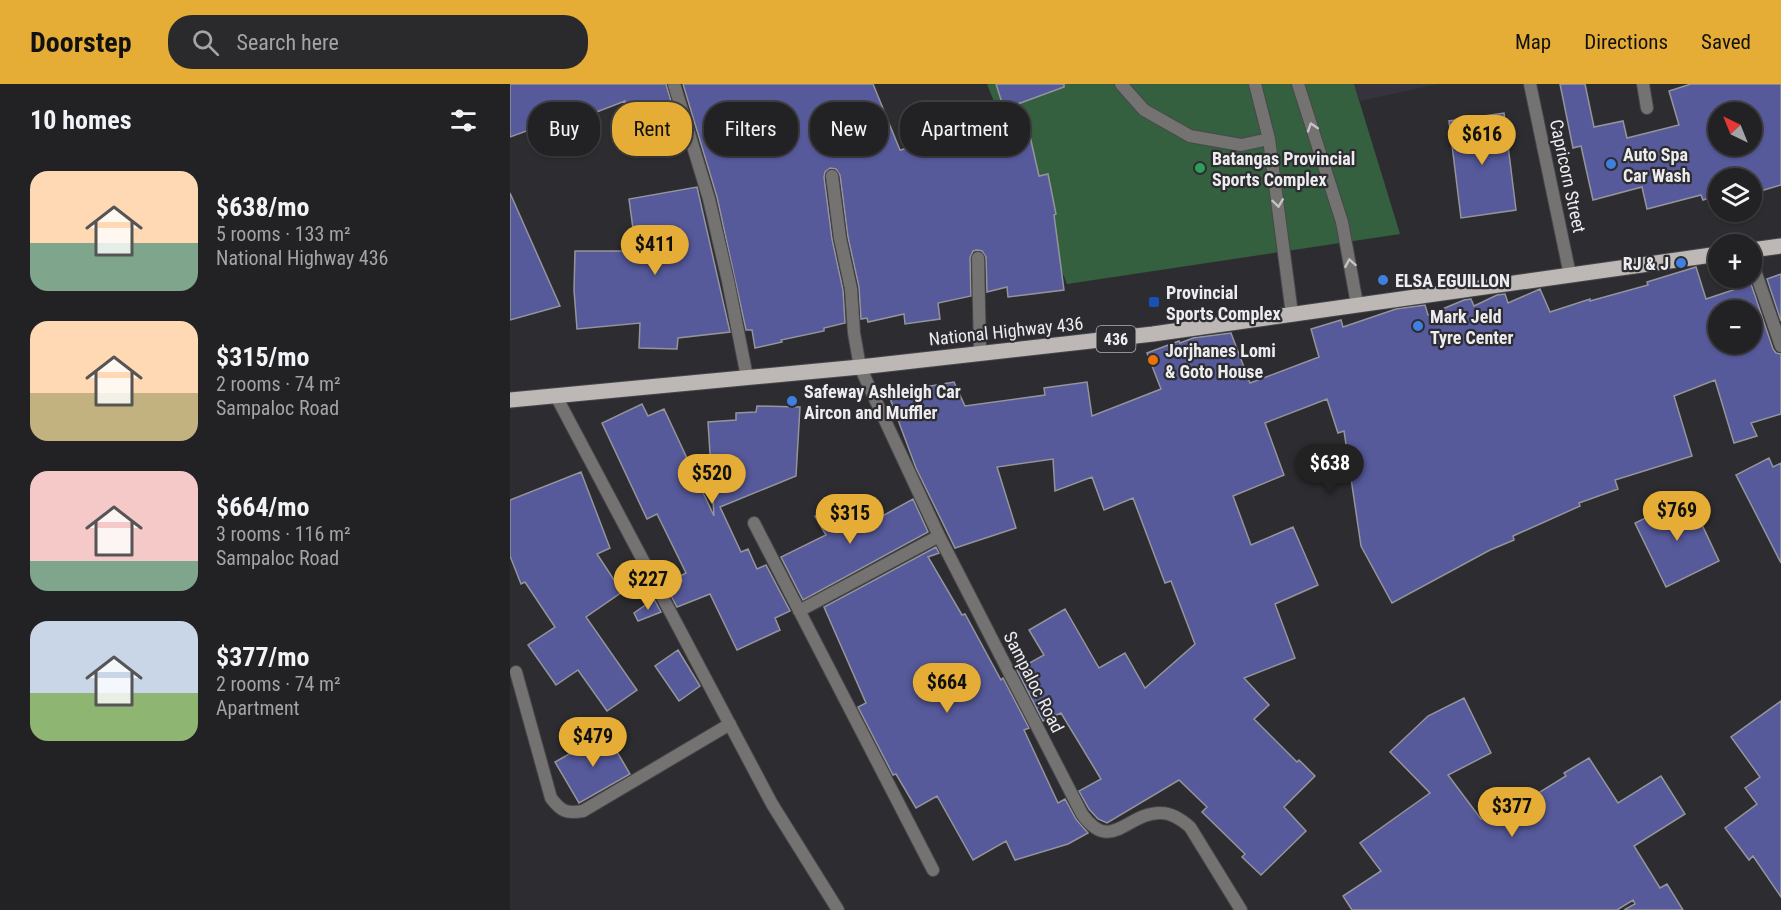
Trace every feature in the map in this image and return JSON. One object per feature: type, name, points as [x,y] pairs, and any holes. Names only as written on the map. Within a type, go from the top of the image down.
[{"type":"main road","points":[[1762,249],[1781,246]]},
{"type":"main road","name":"National Highway 436","points":[[510,400],[860,367],[1153,334],[1708,256]]},
{"type":"street","points":[[674,84],[709,199],[747,377]]},
{"type":"street","points":[[1121,84],[1144,110],[1190,136],[1242,145],[1269,139]]},
{"type":"street","points":[[1255,84],[1269,139],[1292,314]]},
{"type":"street","points":[[1298,84],[1342,222],[1357,304]]},
{"type":"street","name":"Capricorn Street","points":[[1530,84],[1570,275]]},
{"type":"street","points":[[1643,84],[1647,108]]},
{"type":"street","name":"Sampaloc Road","points":[[832,176],[840,238],[851,289],[854,333],[860,367],[939,536],[1082,814],[1090,826],[1098,831],[1109,833],[1148,815],[1161,813],[1178,818],[1190,827],[1240,910]]},
{"type":"street","points":[[978,258],[980,353]]},
{"type":"street","points":[[1761,288],[1781,346]]},
{"type":"street","points":[[556,396],[772,804],[838,910]]},
{"type":"street","points":[[754,523],[933,870]]},
{"type":"street","points":[[799,611],[939,536]]},
{"type":"street","points":[[516,672],[551,798],[559,810],[569,814],[583,811],[730,724]]},
{"type":"shaded area","points":[[1354,84],[1438,84],[1360,101]]},
{"type":"green space","name":"Batangas Provincial Sports Complex","points":[[987,84],[1354,84],[1400,234],[1067,284],[1016,156],[1030,156],[1030,102],[994,102]]},
{"type":"building","points":[[510,84],[666,84],[671,101],[612,102],[612,106],[600,111],[600,102],[528,102],[528,130],[510,137]]},
{"type":"building","points":[[683,84],[873,84],[880,102],[810,102],[810,156],[888,156],[888,121],[900,150],[900,156],[1030,156],[1030,136],[1039,176],[1048,174],[1056,214],[1054,215],[1064,290],[1008,297],[1007,287],[987,292],[986,257],[982,251],[977,250],[973,251],[970,258],[971,296],[938,303],[940,319],[905,324],[904,314],[868,322],[867,318],[861,319],[859,287],[848,237],[840,175],[836,169],[830,168],[825,172],[824,177],[832,239],[843,290],[845,323],[824,328],[824,331],[755,348],[752,330],[746,330],[717,197],[705,156],[798,156],[798,102],[704,102],[704,154],[692,114],[692,102],[688,102]]},
{"type":"building","points":[[996,84],[1064,84],[1064,87],[1023,102],[1002,102]]},
{"type":"building","points":[[1560,84],[1585,84],[1594,127],[1623,121],[1627,138],[1679,125],[1669,91],[1691,84],[1781,84],[1781,185],[1762,191],[1762,168],[1708,168],[1708,198],[1703,200],[1701,195],[1647,209],[1642,187],[1593,200],[1581,146],[1573,148]]},
{"type":"building","points":[[1504,113],[1516,210],[1461,218],[1449,121]]},
{"type":"building","points":[[697,187],[730,332],[678,338],[677,349],[639,348],[640,323],[577,329],[574,290],[575,251],[636,251],[629,199]]},
{"type":"building","points":[[510,193],[560,306],[510,320]]},
{"type":"building","points":[[1696,267],[1706,299],[1739,288],[1752,288],[1756,300],[1708,300],[1708,354],[1762,354],[1762,316],[1773,349],[1776,353],[1781,354],[1781,414],[1751,423],[1757,436],[1734,443],[1715,380],[1674,396],[1692,456],[1615,480],[1618,489],[1579,503],[1580,506],[1513,536],[1514,540],[1490,550],[1392,603],[1361,546],[1344,431],[1338,433],[1327,399],[1265,423],[1284,475],[1233,496],[1251,545],[1293,527],[1318,585],[1275,604],[1295,658],[1244,678],[1269,705],[1254,719],[1297,762],[1299,760],[1315,776],[1284,807],[1306,831],[1261,875],[1242,857],[1245,854],[1202,812],[1207,807],[1179,780],[1107,823],[1098,819],[1089,809],[1079,791],[1101,779],[1061,713],[1043,721],[1017,670],[1044,655],[1029,630],[1065,609],[1099,668],[1125,653],[1145,688],[1195,644],[1171,581],[1165,583],[1133,498],[1104,510],[1092,477],[1055,491],[1053,459],[997,467],[1016,528],[955,548],[916,468],[888,393],[954,382],[965,406],[1045,395],[1044,388],[1087,382],[1092,416],[1161,389],[1147,353],[1179,341],[1180,343],[1193,338],[1231,333],[1250,383],[1319,357],[1311,329],[1341,320],[1343,327],[1396,309],[1425,305],[1428,315],[1464,300],[1471,299],[1474,306],[1497,295],[1505,294],[1508,303],[1540,289],[1550,312],[1590,299],[1590,301],[1648,285],[1647,282]]},
{"type":"building","points":[[1781,274],[1781,321],[1767,279]]},
{"type":"building","points":[[642,404],[648,416],[664,409],[714,516],[708,422],[736,420],[736,413],[756,412],[757,406],[800,407],[796,476],[720,507],[741,552],[748,549],[757,569],[766,565],[790,611],[775,618],[780,630],[737,650],[710,594],[677,607],[668,590],[682,581],[680,576],[686,573],[657,514],[647,519],[602,423]]},
{"type":"building","points":[[1769,458],[1773,467],[1781,463],[1781,563],[1736,475]]},
{"type":"building","points":[[581,472],[610,548],[597,554],[622,592],[586,617],[637,690],[607,711],[578,670],[556,685],[528,645],[555,627],[525,582],[521,584],[510,556],[510,500]]},
{"type":"building","points":[[1689,497],[1719,561],[1666,587],[1635,523]]},
{"type":"building","points":[[913,499],[928,532],[803,600],[781,557],[826,535],[815,516],[852,501],[868,524]]},
{"type":"building","points":[[936,547],[939,553],[928,557],[962,615],[965,614],[1001,680],[1003,678],[1029,728],[1024,730],[1058,803],[1065,799],[1076,819],[1088,833],[1068,844],[1015,860],[1006,841],[973,860],[937,796],[916,808],[896,774],[893,775],[858,707],[866,703],[824,607]]},
{"type":"building","points":[[654,599],[661,612],[638,621],[634,613]]},
{"type":"building","points":[[678,650],[700,686],[679,701],[655,666]]},
{"type":"building","points":[[1464,698],[1491,753],[1448,775],[1481,819],[1506,804],[1511,810],[1566,776],[1564,773],[1589,758],[1618,803],[1661,776],[1685,814],[1634,846],[1660,888],[1667,884],[1683,910],[1624,910],[1635,904],[1633,900],[1617,910],[1352,910],[1343,896],[1381,871],[1360,843],[1430,793],[1390,752],[1428,716]]},
{"type":"building","points":[[1781,701],[1781,897],[1753,856],[1749,860],[1725,828],[1757,804],[1745,788],[1760,777],[1731,737]]},
{"type":"building","points":[[606,733],[630,774],[579,803],[555,762]]},
{"type":"place","name":"Auto Spa Car Wash","points":[[1611,164]]},
{"type":"place","name":"Batangas Provincial Sports Complex","points":[[1200,168]]},
{"type":"place","name":"RJ & J","points":[[1681,263]]},
{"type":"place","name":"ELSA EGUILLON","points":[[1383,280]]},
{"type":"place","name":"Provincial Sports Complex","points":[[1154,302]]},
{"type":"place","name":"Mark Jeld Tyre Center","points":[[1418,326]]},
{"type":"place","name":"Jorjhanes Lomi & Goto House","points":[[1153,360]]},
{"type":"place","name":"Safeway Ashleigh Car Aircon and Muffler","points":[[792,401]]}]
